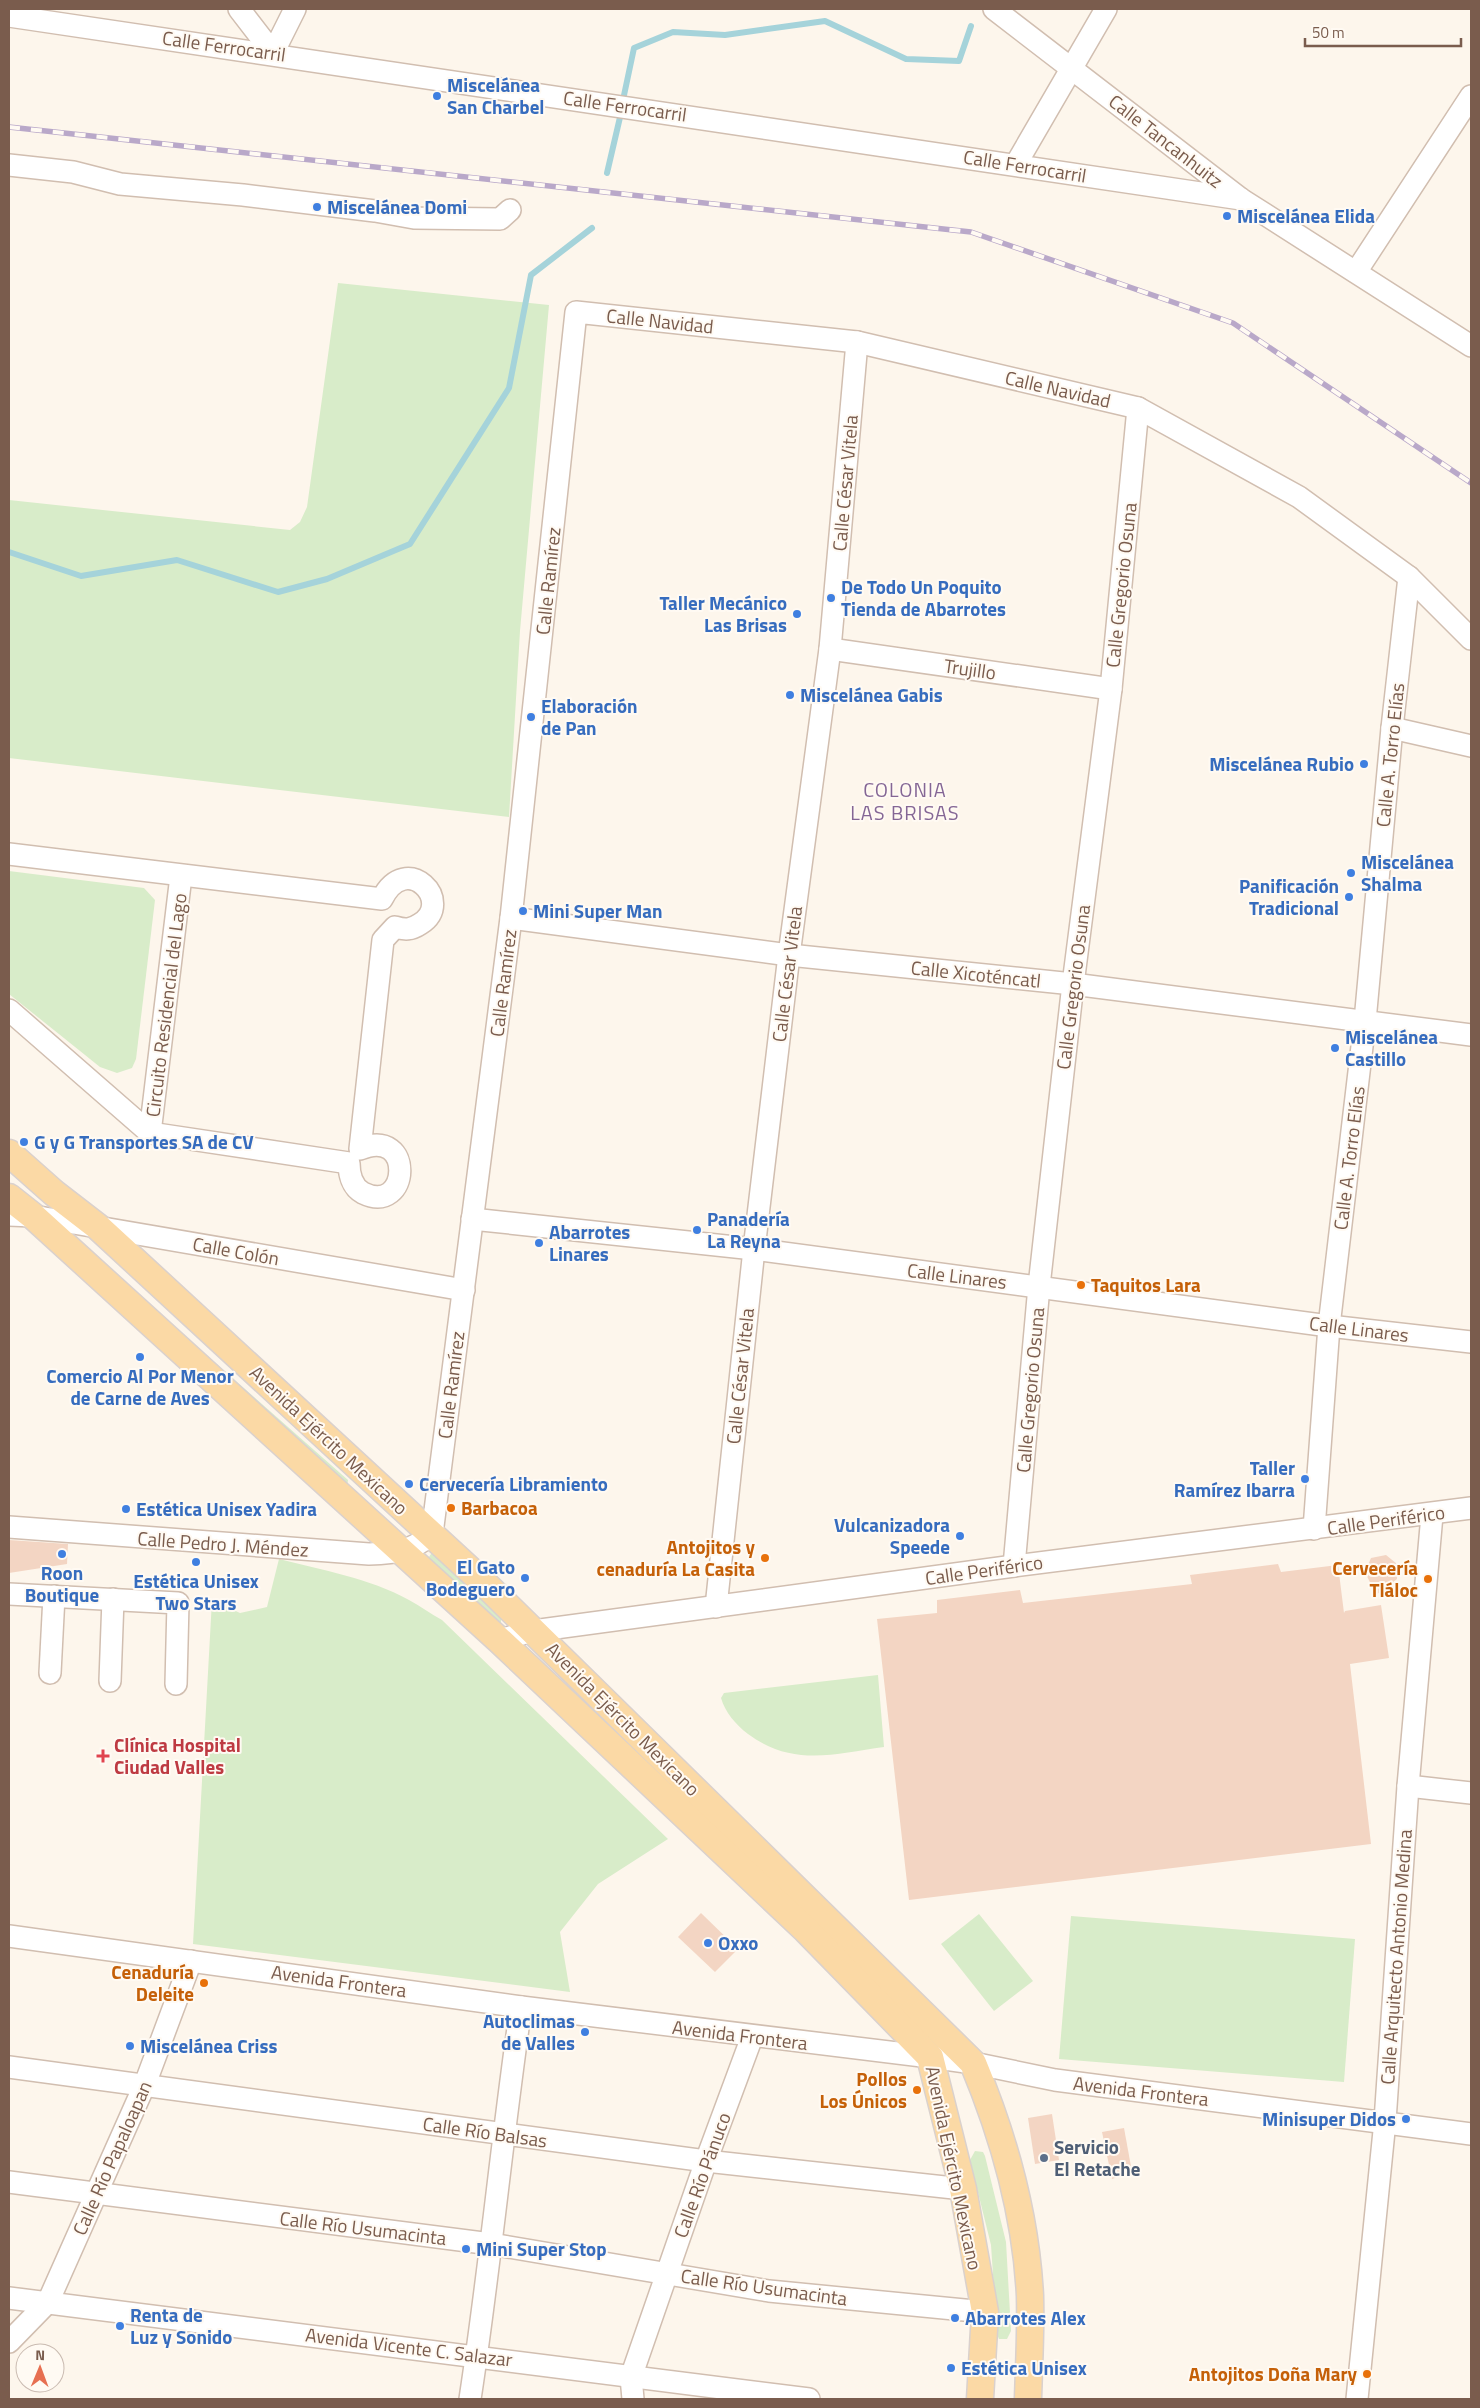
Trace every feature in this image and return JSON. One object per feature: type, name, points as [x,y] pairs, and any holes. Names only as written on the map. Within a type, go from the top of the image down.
[{"type":"main road","name":"Avenida Ejército Mexicano","points":[[9,1153],[54,1193],[98,1227],[432,1534],[534,1631],[974,2063],[990,2103],[1014,2182],[1024,2234],[1030,2296],[1028,2399]]},
{"type":"main road","name":"Avenida Ejército Mexicano","points":[[9,1197],[21,1216],[498,1640],[806,1930],[930,2057],[962,2189],[985,2312],[980,2399]]},
{"type":"street","points":[[239,9],[273,53],[295,9]]},
{"type":"street","name":"Calle Tancanhuitz","points":[[994,9],[1241,199],[1471,346]]},
{"type":"street","points":[[1016,164],[1106,9]]},
{"type":"street","name":"Calle Ferrocarril","points":[[9,16],[273,53],[1241,199]]},
{"type":"street","points":[[1356,272],[1471,96]]},
{"type":"street","points":[[9,165],[73,172],[120,184],[243,195],[375,211],[414,218],[500,219],[510,210]]},
{"type":"street","name":"Calle Navidad","points":[[576,312],[858,342],[1138,408],[1299,497],[1409,577],[1471,639]]},
{"type":"street","name":"Calle Ramírez","points":[[432,1534],[511,918],[576,312]]},
{"type":"street","name":"Calle César Vitela","points":[[716,1606],[754,1249],[789,955],[830,649],[858,342]]},
{"type":"street","name":"Calle Gregorio Osuna","points":[[1014,1566],[1039,1286],[1073,984],[1111,689],[1138,408]]},
{"type":"street","name":"Calle A. Torro Elías","points":[[1314,1530],[1329,1326],[1365,1021],[1392,728],[1409,577]]},
{"type":"street","name":"Trujillo","points":[[830,649],[1111,689]]},
{"type":"street","points":[[1392,728],[1471,746]]},
{"type":"street","name":"Circuito Residencial del Lago","points":[[9,854],[181,876],[382,898],[388,886],[398,880],[410,878],[421,882],[428,889],[432,898],[433,909],[428,920],[413,929],[395,927],[383,940],[360,1150],[379,1145],[392,1151],[399,1161],[401,1172],[398,1183],[392,1191],[382,1196],[372,1196],[361,1192],[350,1178],[350,1163],[150,1133],[9,1010]]},
{"type":"street","name":"Circuito Residencial del Lago","points":[[150,1133],[181,876]]},
{"type":"street","name":"Calle Xicoténcatl","points":[[511,918],[789,955],[1073,984],[1471,1035]]},
{"type":"street","name":"Calle Colón","points":[[21,1216],[98,1227],[464,1290]]},
{"type":"street","name":"Calle Linares","points":[[472,1218],[754,1249],[1329,1326],[1471,1342]]},
{"type":"street","name":"Calle Periférico","points":[[498,1640],[534,1631],[716,1606],[1014,1566],[1432,1515],[1471,1508]]},
{"type":"street","name":"Calle Arquitecto Antonio Medina","points":[[1357,2399],[1385,2121],[1408,1786],[1432,1515]]},
{"type":"street","name":"Calle Pedro J. Méndez","points":[[9,1527],[369,1554],[401,1553],[419,1545],[432,1534]]},
{"type":"street","points":[[9,1594],[178,1603],[176,1684]]},
{"type":"street","points":[[50,1673],[54,1596]]},
{"type":"street","points":[[110,1681],[113,1600]]},
{"type":"street","points":[[1408,1786],[1471,1793]]},
{"type":"street","name":"Avenida Frontera","points":[[9,1936],[521,2007],[752,2037],[930,2057],[974,2063],[1055,2080],[1385,2121],[1471,2134]]},
{"type":"street","name":"Calle Río Papaloapan","points":[[9,2342],[48,2302],[145,2084],[191,1961]]},
{"type":"street","points":[[470,2399],[491,2244],[502,2134],[521,2007]]},
{"type":"street","name":"Calle Río Pánuco","points":[[633,2399],[631,2377],[706,2161],[752,2037]]},
{"type":"street","name":"Calle Río Balsas","points":[[9,2067],[706,2161],[962,2189]]},
{"type":"street","name":"Calle Río Usumacinta","points":[[9,2182],[491,2244],[769,2291],[985,2312]]},
{"type":"street","name":"Avenida Vicente C. Salazar","points":[[9,2298],[809,2399]]},
{"type":"green space","points":[[338,283],[549,305],[520,631],[509,817],[9,758],[9,500],[290,530],[300,522],[307,507]]},
{"type":"green space","points":[[9,871],[144,888],[155,900],[136,1059],[132,1068],[117,1073],[100,1067],[9,994]]},
{"type":"green space","points":[[144,1300],[348,1480],[347,1487]]},
{"type":"green space","points":[[431,1554],[436,1554],[501,1617],[501,1624],[498,1626],[431,1561],[429,1557]]},
{"type":"green space","points":[[279,1559],[362,1580],[394,1592],[442,1620],[668,1839],[598,1884],[560,1932],[570,1992],[193,1944],[212,1600],[240,1613],[267,1607]]},
{"type":"green space","points":[[878,1675],[884,1747],[848,1753],[814,1756],[781,1751],[765,1744],[739,1727],[728,1713],[721,1698],[724,1693]]},
{"type":"green space","points":[[979,1914],[1033,1981],[994,2011],[941,1944]]},
{"type":"green space","points":[[1071,1916],[1355,1939],[1344,2082],[1059,2059]]},
{"type":"green space","points":[[975,2151],[983,2152],[985,2156],[1006,2242],[1011,2331],[1007,2339],[999,2339],[997,2334],[991,2245],[970,2160]]},
{"type":"building","points":[[9,1540],[68,1544],[67,1564],[9,1573]]},
{"type":"building","points":[[1386,1555],[1397,1564],[1397,1579],[1376,1595],[1365,1572],[1371,1558]]},
{"type":"building","points":[[1278,1564],[1281,1572],[1338,1565],[1344,1613],[1345,1611],[1381,1605],[1389,1658],[1350,1664],[1371,1844],[909,1900],[877,1619],[937,1613],[937,1600],[1020,1590],[1023,1603],[1192,1584],[1190,1575]]},
{"type":"building","name":"Oxxo","points":[[701,1913],[738,1949],[715,1972],[678,1937]]},
{"type":"building","points":[[1052,2114],[1059,2160],[1035,2164],[1028,2118]]},
{"type":"building","points":[[1124,2128],[1132,2172],[1112,2179],[1102,2132]]},
{"type":"waterway","points":[[623,100],[634,48],[673,32],[725,35],[825,21],[906,59],[959,61],[971,26]]},
{"type":"waterway","points":[[607,173],[621,113]]},
{"type":"waterway","points":[[9,552],[81,576],[177,560],[278,592],[327,579],[410,544],[509,388],[531,275],[592,228]]},
{"type":"railway","points":[[9,127],[971,232],[1233,323],[1471,483]]},
{"type":"place","name":"Miscelánea San Charbel","points":[[437,96]]},
{"type":"place","name":"Miscelánea Domi","points":[[317,207]]},
{"type":"place","name":"Miscelánea Elida","points":[[1227,216]]},
{"type":"place","name":"De Todo Un Poquito Tienda de Abarrotes","points":[[831,598]]},
{"type":"place","name":"Taller Mecánico Las Brisas","points":[[797,614]]},
{"type":"place","name":"Miscelánea Gabis","points":[[790,695]]},
{"type":"place","name":"Elaboración de Pan","points":[[531,717]]},
{"type":"place","name":"Miscelánea Rubio","points":[[1364,764]]},
{"type":"place","name":"Miscelánea Shalma","points":[[1351,873]]},
{"type":"place","name":"Panificación Tradicional","points":[[1349,897]]},
{"type":"place","name":"Mini Super Man","points":[[523,911]]},
{"type":"place","name":"Miscelánea Castillo","points":[[1335,1048]]},
{"type":"place","name":"G y G Transportes SA de CV","points":[[24,1142]]},
{"type":"place","name":"Panadería La Reyna","points":[[697,1230]]},
{"type":"place","name":"Abarrotes Linares","points":[[539,1243]]},
{"type":"place","name":"Taquitos Lara","points":[[1081,1285]]},
{"type":"place","name":"Comercio Al Por Menor de Carne de Aves","points":[[140,1357]]},
{"type":"place","name":"Taller Ramírez Ibarra","points":[[1305,1479]]},
{"type":"place","name":"Cervecería Libramiento","points":[[409,1484]]},
{"type":"place","name":"Barbacoa","points":[[451,1508]]},
{"type":"place","name":"Estética Unisex Yadira","points":[[126,1509]]},
{"type":"place","name":"Vulcanizadora Speede","points":[[960,1536]]},
{"type":"place","name":"Roon Boutique","points":[[62,1554]]},
{"type":"place","name":"Antojitos y cenaduría La Casita","points":[[765,1558]]},
{"type":"place","name":"Estética Unisex Two Stars","points":[[196,1562]]},
{"type":"place","name":"El Gato Bodeguero","points":[[525,1578]]},
{"type":"place","name":"Cervecería Tláloc","points":[[1428,1579]]},
{"type":"place","name":"Clínica Hospital Ciudad Valles","points":[[103,1756]]},
{"type":"place","name":"Oxxo","points":[[708,1943]]},
{"type":"place","name":"Cenaduría Deleite","points":[[204,1983]]},
{"type":"place","name":"Autoclimas de Valles","points":[[585,2032]]},
{"type":"place","name":"Miscelánea Criss","points":[[130,2046]]},
{"type":"place","name":"Pollos Los Únicos","points":[[917,2090]]},
{"type":"place","name":"Minisuper Didos","points":[[1406,2119]]},
{"type":"place","name":"Servicio El Retache","points":[[1044,2158]]},
{"type":"place","name":"Mini Super Stop","points":[[466,2249]]},
{"type":"place","name":"Abarrotes Alex","points":[[955,2318]]},
{"type":"place","name":"Renta de Luz y Sonido","points":[[120,2326]]},
{"type":"place","name":"Estética Unisex","points":[[951,2368]]},
{"type":"place","name":"Antojitos Doña Mary","points":[[1367,2374]]},
{"type":"district","name":"COLONIA LAS BRISAS","points":[[905,802]]}]
